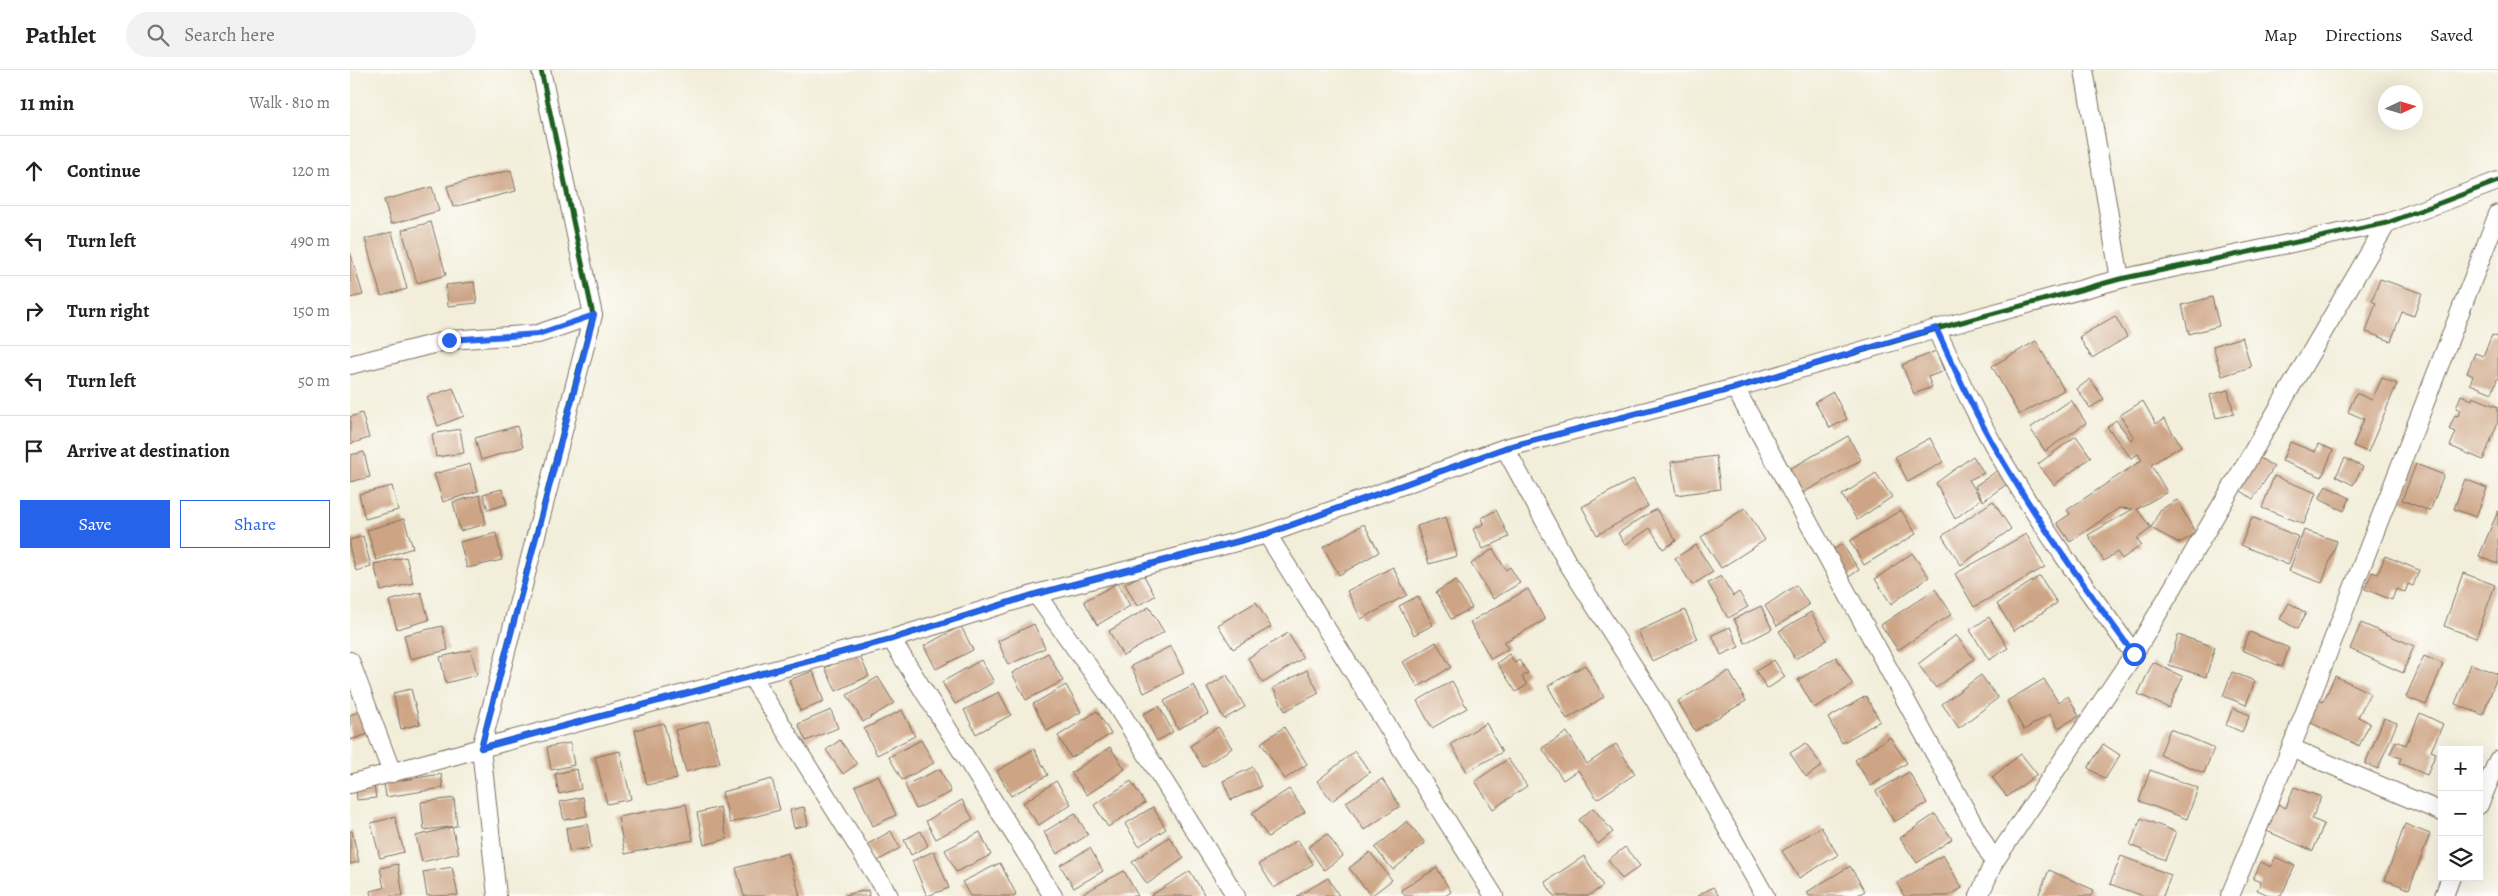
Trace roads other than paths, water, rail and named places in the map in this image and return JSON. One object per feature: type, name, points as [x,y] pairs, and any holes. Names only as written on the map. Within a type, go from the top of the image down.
[{"type":"street","points":[[497,896],[481,748],[594,315],[541,70]]},
{"type":"street","points":[[2084,70],[2120,279]]},
{"type":"street","points":[[350,784],[892,639],[1036,594],[1266,534],[1505,448],[1735,388],[1936,328],[2120,279],[2387,223],[2498,181]]},
{"type":"street","points":[[2230,896],[2291,748],[2498,214]]},
{"type":"street","points":[[1979,896],[1994,862],[2134,654],[2387,223]]},
{"type":"street","points":[[350,365],[449,340],[538,334],[594,315]]},
{"type":"street","points":[[1936,328],[1984,427],[2033,511],[2134,654]]},
{"type":"street","points":[[1735,388],[1994,862]]},
{"type":"street","points":[[1505,448],[1566,562],[1656,702],[1765,896]]},
{"type":"street","points":[[1266,534],[1494,896]]},
{"type":"street","points":[[1036,594],[1114,702],[1236,896]]},
{"type":"street","points":[[892,639],[1053,896]]},
{"type":"street","points":[[350,661],[392,773]]},
{"type":"street","points":[[751,676],[889,896]]},
{"type":"street","points":[[2291,748],[2438,810]]},
{"type":"street","points":[[2483,796],[2498,760]]},
{"type":"street","points":[[2444,896],[2450,881]]}]
